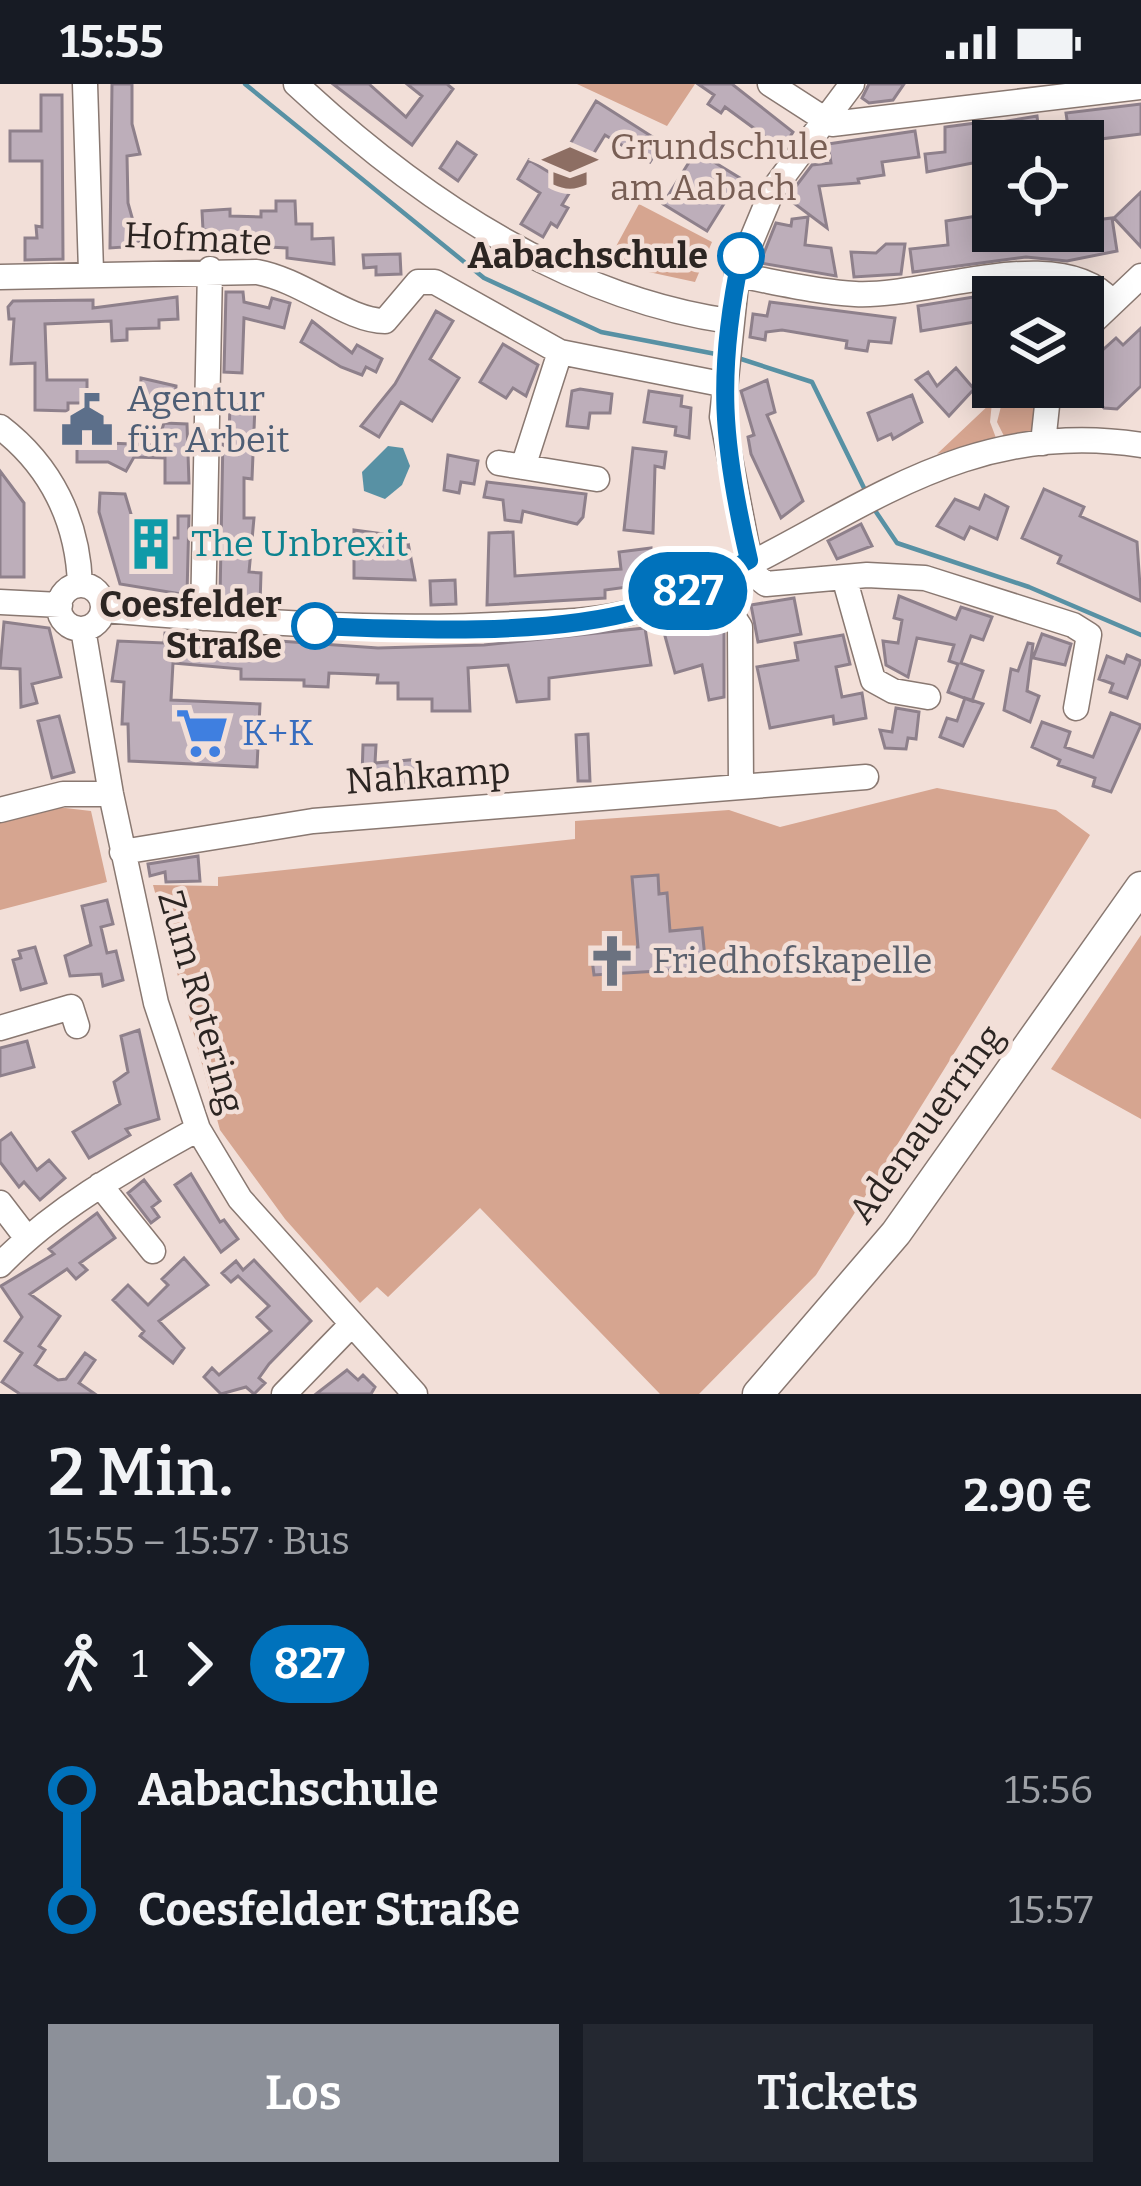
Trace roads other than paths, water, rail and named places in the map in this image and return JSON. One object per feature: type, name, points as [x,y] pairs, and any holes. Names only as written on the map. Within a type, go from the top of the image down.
[{"type":"main road","name":"Adenauerring","points":[[758,1394],[896,1232],[1141,887]]},
{"type":"street","points":[[85,84],[91,272]]},
{"type":"street","points":[[296,84],[442,200],[543,264],[612,293],[728,330]]},
{"type":"street","points":[[770,84],[825,121],[850,124],[1141,87]]},
{"type":"street","points":[[852,84],[772,191],[737,275],[722,377],[727,456],[752,573],[766,584],[844,578],[944,581],[1081,628],[1089,640],[1076,708]]},
{"type":"street","points":[[203,618],[210,269]]},
{"type":"street","name":"Hofmate","points":[[0,277],[210,269],[278,276],[370,321],[393,317],[418,282],[435,282],[560,352],[722,377]]},
{"type":"street","points":[[737,275],[856,294],[1060,273],[1100,287],[1112,302]]},
{"type":"street","points":[[1104,310],[1141,276]]},
{"type":"street","points":[[560,352],[511,465],[597,478]]},
{"type":"street","points":[[1043,443],[1047,408]]},
{"type":"street","points":[[0,427],[29,453],[60,494],[75,543],[80,585]]},
{"type":"street","points":[[103,610],[354,627],[562,622],[639,610],[710,581],[871,497],[962,460],[1043,443],[1141,445]]},
{"type":"street","points":[[844,578],[873,680],[893,691],[928,697]]},
{"type":"street","points":[[710,581],[740,627],[741,787]]},
{"type":"street","points":[[80,585],[98,592],[103,610],[98,622],[83,629],[63,619],[60,605],[68,589],[80,585]]},
{"type":"street","points":[[0,602],[60,605]]},
{"type":"street","name":"Zum Rotering","points":[[83,629],[122,852],[156,1003],[198,1129],[240,1199],[415,1394]]},
{"type":"street","name":"Nahkamp","points":[[122,852],[313,821],[866,777]]},
{"type":"street","points":[[0,810],[63,794],[111,794]]},
{"type":"street","points":[[0,1028],[71,1007],[77,1026]]},
{"type":"street","points":[[0,1264],[26,1238],[100,1185],[198,1129]]},
{"type":"street","points":[[100,1185],[154,1251]]},
{"type":"street","points":[[0,1203],[26,1238]]},
{"type":"street","points":[[284,1394],[351,1325]]},
{"type":"water","points":[[388,446],[403,448],[410,466],[402,485],[385,499],[364,491],[362,472]]},
{"type":"waterway","points":[[245,84],[484,278],[601,332],[721,355]]},
{"type":"waterway","points":[[738,358],[812,382],[865,490]]},
{"type":"waterway","points":[[872,506],[897,543],[1029,587],[1141,635]]},
{"type":"place","name":"Grundschule am Aabach","points":[[570,168]]},
{"type":"place","name":"Aabachschule","points":[[741,256]]},
{"type":"place","name":"Agentur für Arbeit","points":[[87,420]]},
{"type":"place","name":"The Unbrexit","points":[[151,544]]},
{"type":"place","name":"Coesfelder Straße","points":[[315,626]]},
{"type":"place","name":"K+K","points":[[202,733]]},
{"type":"place","name":"Friedhofskapelle","points":[[612,961]]}]
